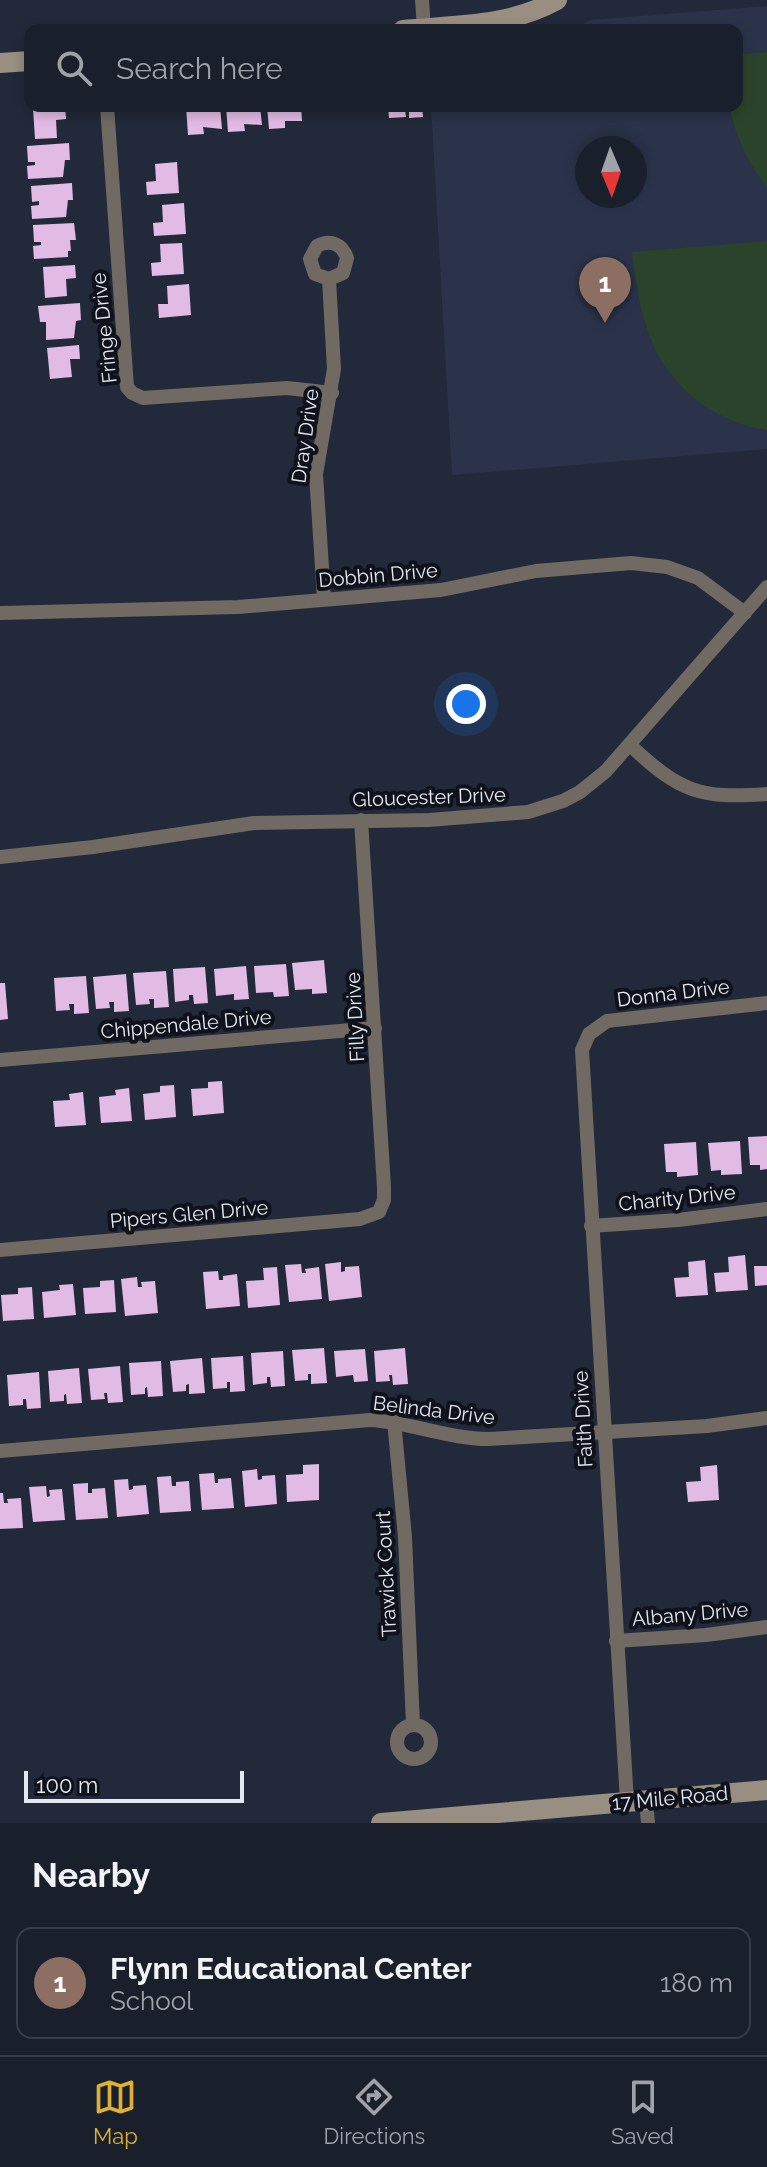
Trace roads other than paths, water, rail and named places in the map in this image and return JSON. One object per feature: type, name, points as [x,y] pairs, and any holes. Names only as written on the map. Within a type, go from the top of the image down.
[{"type":"main road","points":[[476,24],[501,22],[557,0]]},
{"type":"main road","points":[[0,63],[24,61]]},
{"type":"main road","name":"17 Mile Road","points":[[381,1823],[767,1790]]},
{"type":"street","points":[[415,24],[422,0]]},
{"type":"street","name":"Fringe Drive","points":[[107,112],[127,387],[143,398],[287,388],[332,393]]},
{"type":"street","name":"Dray Drive","points":[[324,599],[316,474],[332,393],[335,352],[329,279]]},
{"type":"street","name":"Dobbin Drive","points":[[0,613],[238,607],[457,588],[546,570],[650,564],[698,578],[745,613]]},
{"type":"street","name":"Gloucester Drive","points":[[0,857],[93,847],[254,823],[445,819],[547,808],[592,783],[630,745],[767,587]]},
{"type":"street","points":[[630,745],[666,778],[695,792],[734,796],[767,794]]},
{"type":"street","name":"Filly Drive","points":[[361,820],[384,1187],[384,1200],[379,1212]]},
{"type":"street","name":"Donna Drive","points":[[589,1034],[607,1021],[767,1003]]},
{"type":"street","name":"Chippendale Drive","points":[[0,1060],[375,1028]]},
{"type":"street","name":"Faith Drive","points":[[589,1034],[582,1050],[582,1069],[616,1641],[637,1801],[648,1823]]},
{"type":"street","name":"Charity Drive","points":[[591,1226],[767,1209]]},
{"type":"street","name":"Pipers Glen Drive","points":[[0,1250],[360,1219],[379,1212]]},
{"type":"street","name":"Belinda Drive","points":[[0,1451],[370,1420],[394,1421],[477,1439],[727,1424],[767,1418]]},
{"type":"street","name":"Trawick Court","points":[[394,1421],[405,1537],[413,1725]]},
{"type":"street","name":"Albany Drive","points":[[616,1641],[767,1627]]},
{"type":"place","name":"Flynn Educational Center","points":[[605,323]]}]
